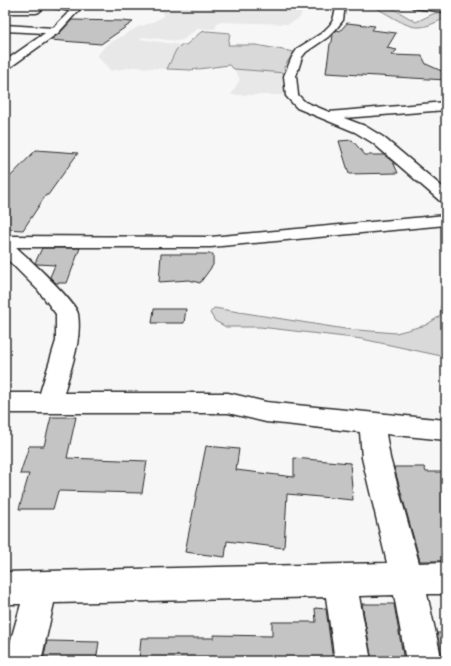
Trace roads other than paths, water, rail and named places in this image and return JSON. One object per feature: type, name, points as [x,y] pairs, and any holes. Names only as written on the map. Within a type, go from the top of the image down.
[{"type":"street","points":[[9,5],[7,10],[36,10],[42,5]]},
{"type":"street","points":[[5,66],[55,31],[76,9],[53,5]]},
{"type":"street","points":[[341,5],[338,20],[333,27],[325,35],[302,50],[297,57],[290,76],[292,96],[300,105],[360,129],[378,140],[446,198]]},
{"type":"street","points":[[414,5],[446,9]]},
{"type":"street","points":[[5,28],[55,31]]},
{"type":"street","points":[[326,116],[446,106]]},
{"type":"street","points":[[5,241],[212,242],[446,220]]},
{"type":"street","points":[[5,246],[45,286],[67,313],[67,341],[49,402]]},
{"type":"street","points":[[5,404],[49,402],[228,403],[266,412],[446,430]]},
{"type":"street","points":[[372,422],[376,458],[407,579],[424,661]]},
{"type":"street","points":[[5,588],[446,578]]},
{"type":"street","points":[[340,580],[353,661]]},
{"type":"street","points":[[23,661],[42,587]]}]
